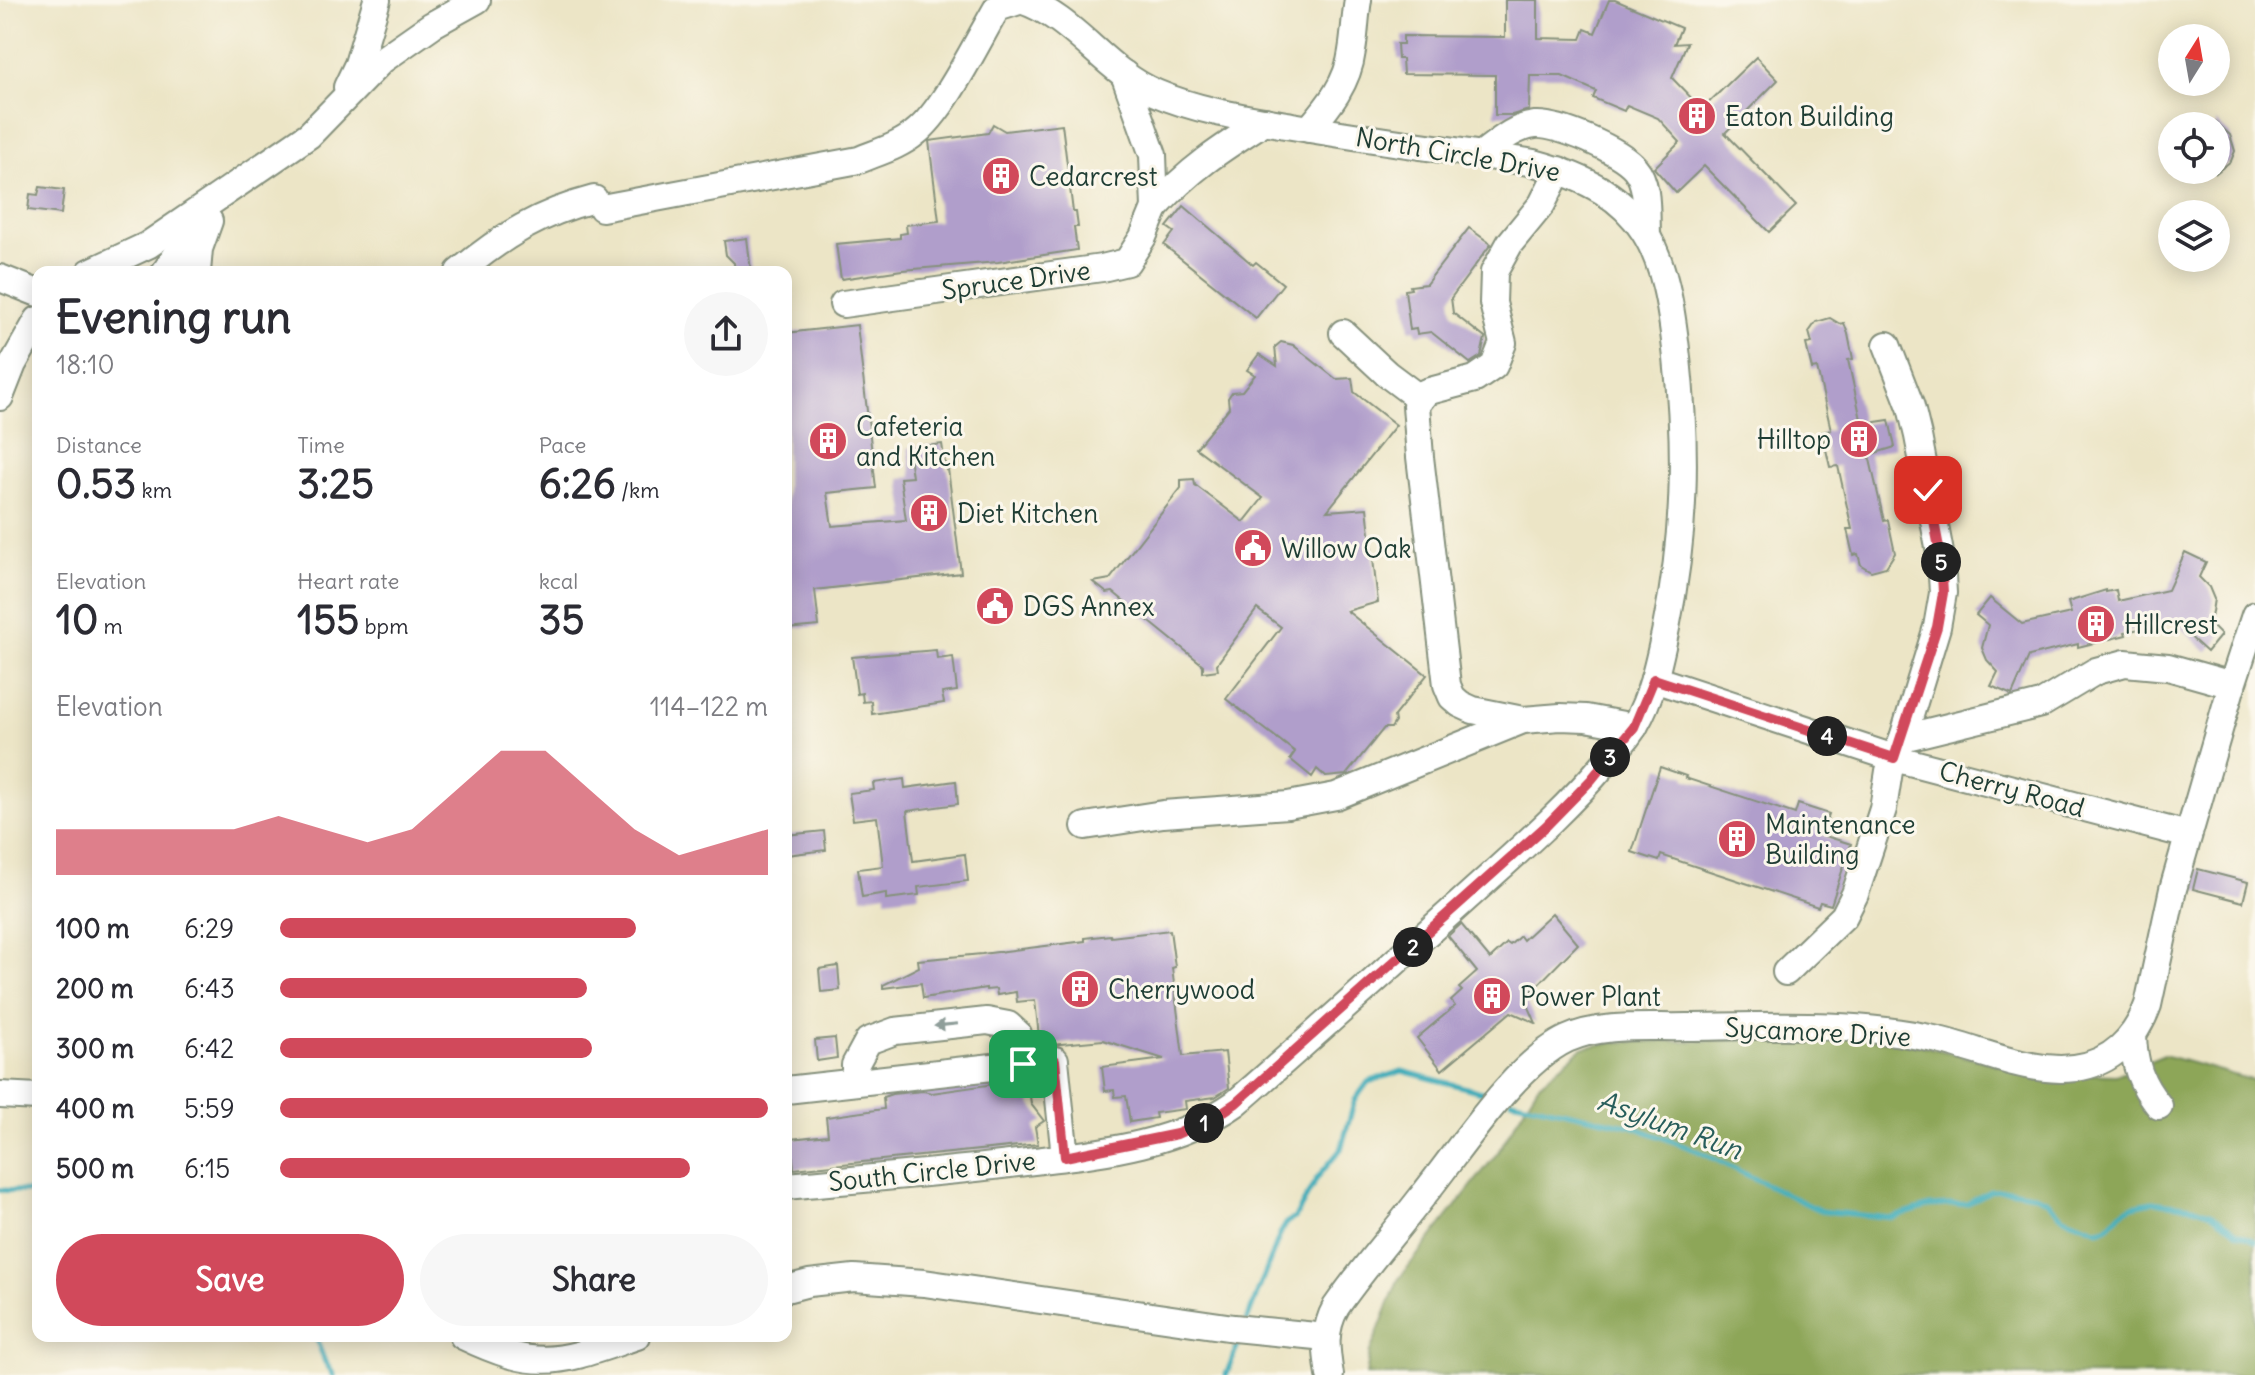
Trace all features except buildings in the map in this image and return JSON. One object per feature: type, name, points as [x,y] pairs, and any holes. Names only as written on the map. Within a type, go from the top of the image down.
[{"type":"street","points":[[329,116],[358,64],[377,0]]},
{"type":"street","points":[[467,266],[525,224],[558,208],[859,160],[895,145],[915,134],[934,114],[997,8],[1022,0]]},
{"type":"street","name":"North Circle Drive","points":[[1022,0],[1042,7],[1124,74],[1171,98],[1265,121],[1559,170],[1589,181],[1619,200],[1640,224],[1660,263],[1667,286],[1679,374],[1684,456],[1680,547],[1654,679]]},
{"type":"street","points":[[1309,129],[1335,99],[1345,76],[1352,52],[1358,0]]},
{"type":"street","points":[[115,266],[140,260],[237,183],[309,135],[382,60],[471,1]]},
{"type":"street","name":"Spruce Drive","points":[[1124,74],[1153,155],[1155,208]]},
{"type":"street","name":"Spruce Drive","points":[[843,304],[1127,262],[1143,237],[1155,208],[1179,180],[1265,121]]},
{"type":"street","points":[[1481,155],[1517,131],[1535,125],[1555,128],[1608,149],[1636,169],[1644,188],[1647,237]]},
{"type":"street","points":[[1559,170],[1542,204],[1510,243],[1494,272],[1493,303],[1503,343],[1494,366],[1475,379],[1434,388],[1419,398],[1415,411],[1447,685],[1452,697],[1473,710],[1523,720],[1586,718],[1634,727]]},
{"type":"street","points":[[169,266],[211,207],[237,183]]},
{"type":"street","points":[[198,266],[206,228],[219,204],[237,183]]},
{"type":"street","points":[[0,278],[32,290]]},
{"type":"street","points":[[0,397],[13,364],[32,331]]},
{"type":"street","points":[[1343,333],[1393,379],[1419,398]]},
{"type":"street","points":[[1786,972],[1837,924],[1855,894],[1937,627],[1943,593],[1941,558],[1918,436],[1911,407],[1887,345]]},
{"type":"street","name":"Sycamore Drive","points":[[1329,1371],[1326,1337],[1330,1318],[1344,1294],[1502,1096],[1549,1049],[1584,1033],[1723,1027],[1865,1030],[1935,1039],[2017,1062],[2057,1068],[2076,1068],[2108,1057],[2122,1048],[2133,1035],[2148,1005],[2173,889],[2255,615]]},
{"type":"street","points":[[1899,748],[2041,704],[2087,675],[2125,663],[2168,667],[2232,685]]},
{"type":"street","name":"South Circle Drive","points":[[792,1185],[1065,1157],[1177,1134],[1215,1117],[1236,1103],[1546,826],[1591,780],[1634,727],[1654,679]]},
{"type":"street","name":"Cherry Road","points":[[1654,679],[1899,748],[2188,835]]},
{"type":"street","points":[[1085,826],[1177,813],[1288,805],[1336,796],[1523,720]]},
{"type":"street","points":[[855,1082],[855,1065],[868,1041],[895,1031],[987,1021],[1008,1025],[1018,1034],[1023,1064]]},
{"type":"street","points":[[2133,1035],[2133,1055],[2139,1076],[2159,1106]]},
{"type":"street","points":[[792,1089],[1055,1060],[1065,1157]]},
{"type":"street","points":[[0,1095],[32,1097]]},
{"type":"street","points":[[792,1287],[854,1278],[924,1283],[1245,1329],[1326,1337]]},
{"type":"street","points":[[477,1342],[514,1358],[539,1361],[573,1357],[619,1342]]},
{"type":"green space","points":[[1862,1038],[1920,1045],[2030,1073],[2116,1075],[2164,1055],[2255,1081],[2255,1375],[1630,1375],[1613,1369],[1611,1375],[1366,1375],[1370,1352],[1398,1280],[1498,1152],[1538,1085],[1582,1048],[1615,1042]]},
{"type":"waterway","name":"Asylum Run","points":[[1247,1320],[1281,1232],[1287,1222],[1295,1218],[1317,1178],[1341,1149],[1355,1100],[1368,1082],[1402,1071],[1493,1095]]},
{"type":"waterway","name":"Asylum Run","points":[[1511,1100],[1631,1126],[1698,1151],[1821,1211],[1892,1218],[1930,1206],[1967,1204],[1990,1191],[2009,1190],[2033,1194],[2046,1200],[2062,1216],[2098,1230],[2106,1228],[2133,1206],[2152,1202],[2193,1207],[2211,1213],[2237,1233],[2255,1241]]},
{"type":"waterway","name":"Asylum Run","points":[[0,1190],[32,1192]]},
{"type":"waterway","name":"Asylum Run","points":[[1226,1375],[1241,1337]]},
{"type":"waterway","name":"Asylum Run","points":[[317,1342],[334,1375]]},
{"type":"place","name":"Eaton Building","points":[[1697,116]]},
{"type":"place","name":"Cedarcrest","points":[[1001,176]]},
{"type":"place","name":"Hilltop","points":[[1859,439]]},
{"type":"place","name":"Cafeteria and Kitchen","points":[[828,441]]},
{"type":"place","name":"Diet Kitchen","points":[[929,513]]},
{"type":"place","name":"Willow Oak","points":[[1253,548]]},
{"type":"place","name":"DGS Annex","points":[[995,606]]},
{"type":"place","name":"Hillcrest","points":[[2096,624]]},
{"type":"place","name":"Maintenance Building","points":[[1737,839]]},
{"type":"place","name":"Cherrywood","points":[[1080,989]]},
{"type":"place","name":"Power Plant","points":[[1492,996]]},
{"type":"route","points":[[1023,1064],[1055,1060],[1065,1157],[1151,1141],[1197,1127],[1215,1117],[1236,1103],[1309,1039],[1546,826],[1621,745],[1634,727],[1654,679],[1894,758],[1937,627],[1943,593],[1941,558],[1928,490]]}]
